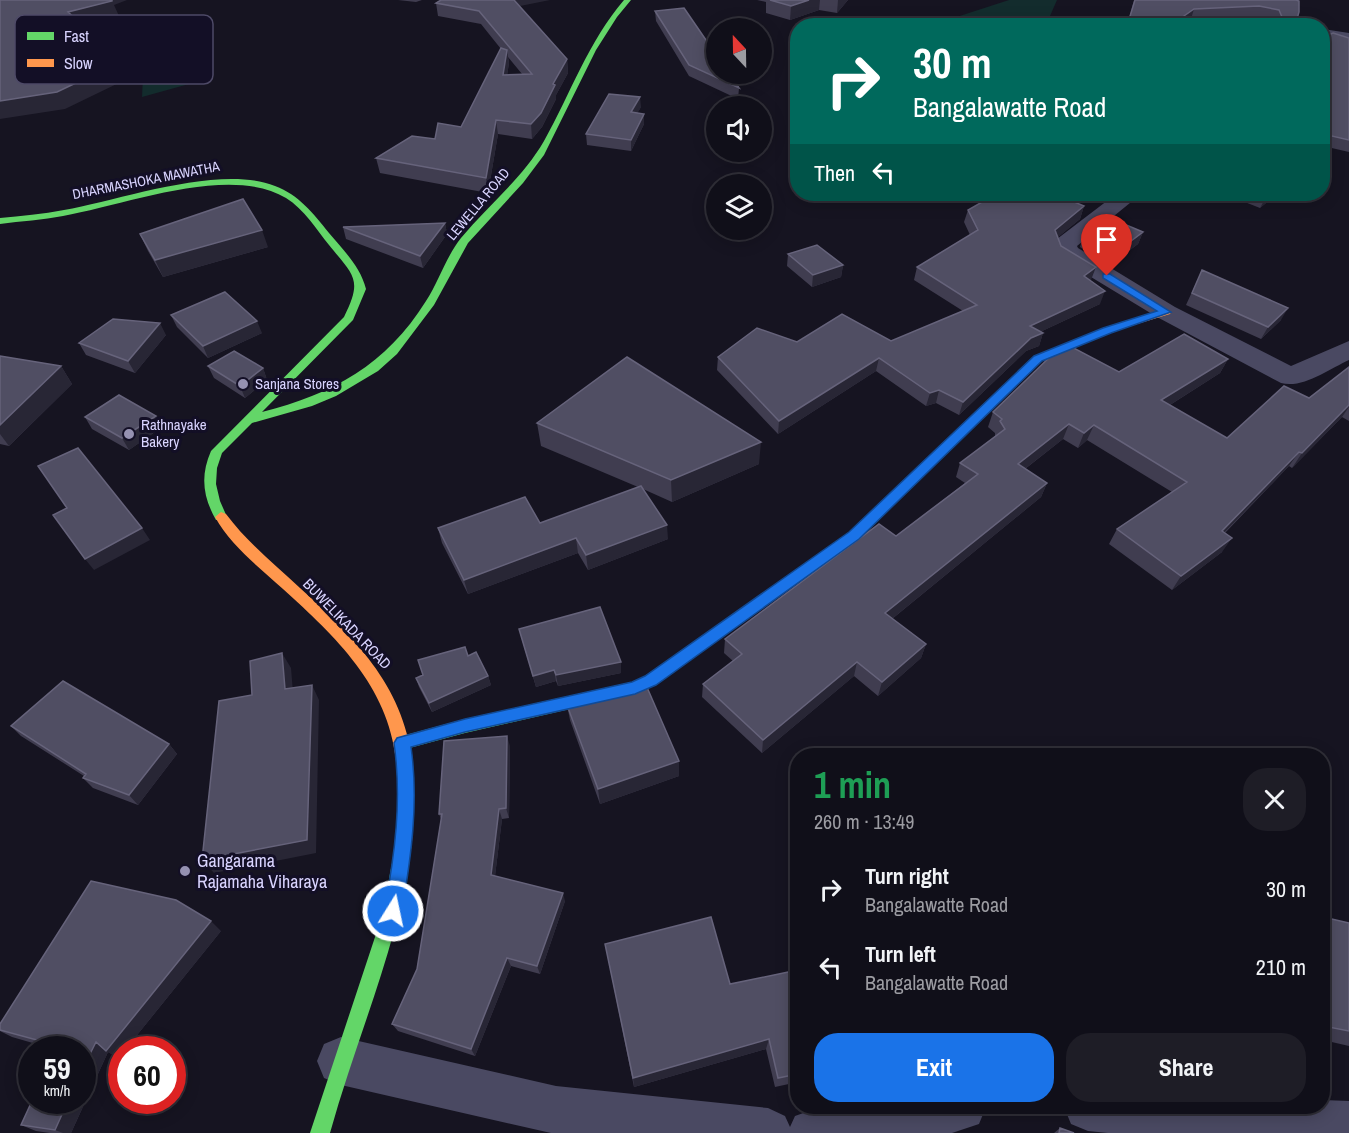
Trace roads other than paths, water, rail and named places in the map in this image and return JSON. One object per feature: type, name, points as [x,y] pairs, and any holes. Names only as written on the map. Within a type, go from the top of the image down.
[{"type":"main road","name":"LEWELLA ROAD","points":[[250,419],[328,397],[373,369],[397,348],[429,304],[461,246],[539,157],[557,124],[587,54],[619,8],[628,0]]},
{"type":"main road","name":"DHARMASHOKA MAWATHA","points":[[0,221],[69,212],[195,185],[229,181],[251,182],[273,187],[292,197],[347,258],[360,277],[362,289],[360,300],[349,318],[250,419]]},
{"type":"main road","points":[[402,743],[531,710],[635,688],[651,680],[854,536],[1038,359],[1107,330],[1166,312]]},
{"type":"main road","name":"BUWELIKADA ROAD","points":[[250,419],[217,451],[211,462],[208,473],[212,499],[234,534],[336,632],[382,685],[394,711],[407,776],[403,855],[393,911],[341,1060],[320,1133]]},
{"type":"street","points":[[1330,35],[1349,38]]},
{"type":"street","points":[[1121,201],[1065,244],[1067,252],[1166,312],[1291,377],[1349,349]]},
{"type":"street","points":[[341,1060],[556,1110],[768,1133]]},
{"type":"street","points":[[812,1133],[922,1114]]},
{"type":"street","points":[[1166,1114],[1277,1124],[1349,1125]]},
{"type":"place","name":"Sanjana Stores","points":[[243,384]]},
{"type":"place","name":"Rathnayake Bakery","points":[[129,434]]},
{"type":"place","name":"Gangarama Rajamaha Viharaya","points":[[185,871]]}]
